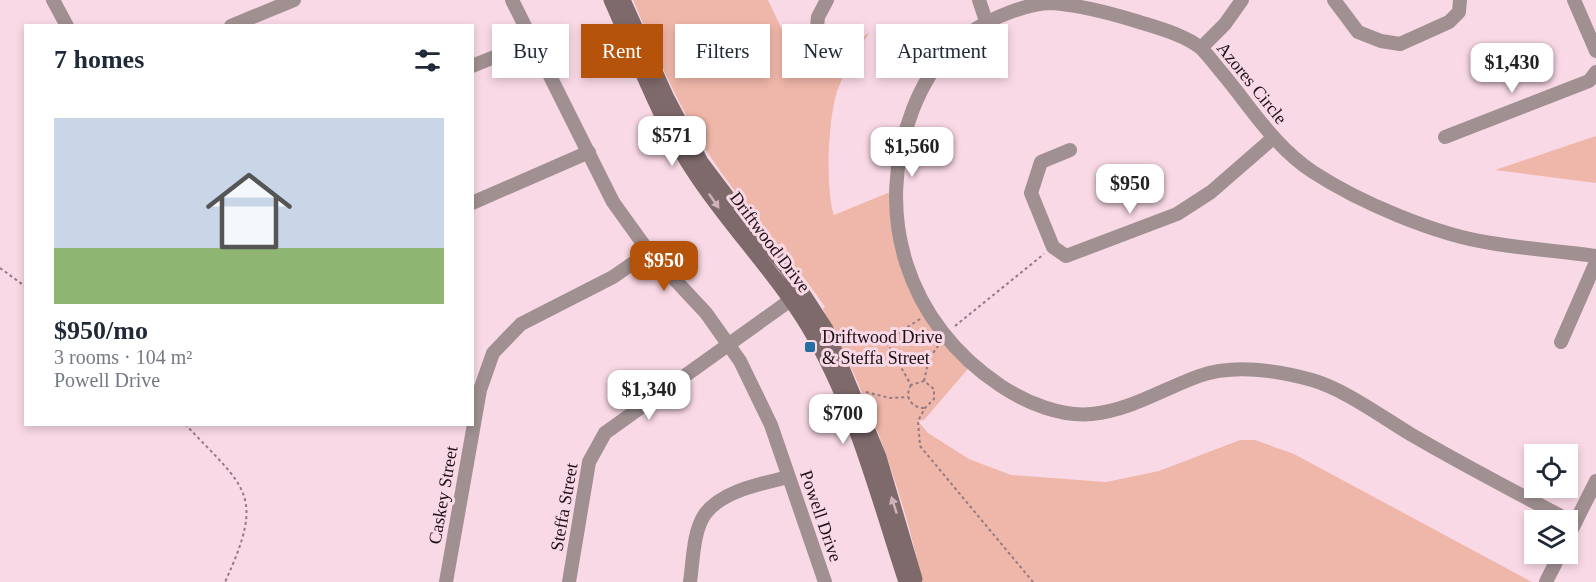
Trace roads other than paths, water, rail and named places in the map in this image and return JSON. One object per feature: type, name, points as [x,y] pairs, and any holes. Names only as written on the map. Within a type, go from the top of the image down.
[{"type":"street","points":[[53,0],[66,24]]},
{"type":"street","points":[[236,24],[294,0]]},
{"type":"street","name":"Powell Drive","points":[[512,0],[525,24]]},
{"type":"street","name":"Driftwood Drive","points":[[611,0],[659,107],[694,173],[729,222],[777,278],[832,371],[862,448],[906,582]]},
{"type":"street","name":"Driftwood Drive","points":[[623,0],[667,98],[702,162],[803,291],[826,328],[879,457],[916,582]]},
{"type":"street","points":[[817,24],[818,17],[827,0]]},
{"type":"street","points":[[979,0],[986,21]]},
{"type":"street","points":[[1201,48],[1225,24],[1242,0]]},
{"type":"street","points":[[1334,0],[1358,32],[1381,41],[1400,44],[1449,22],[1459,12],[1460,0]]},
{"type":"street","points":[[1574,0],[1596,51]]},
{"type":"street","name":"Azores Circle","points":[[1550,510],[1313,380],[1245,369],[1226,370],[1202,375],[1134,405],[1089,415],[1058,411],[1022,400],[989,378],[944,335],[908,272],[895,213],[898,159],[905,129],[918,97],[935,66],[963,35],[986,21],[1020,8],[1047,3],[1114,14],[1175,34],[1201,48],[1273,138],[1311,171],[1360,197],[1414,221],[1488,243],[1596,256]]},
{"type":"street","points":[[474,65],[492,58]]},
{"type":"street","points":[[1445,137],[1589,81],[1596,72]]},
{"type":"street","name":"Powell Drive","points":[[552,78],[614,202],[649,252],[706,313],[729,344],[771,426],[825,582]]},
{"type":"street","points":[[1070,150],[1041,162],[1031,193],[1053,247],[1066,256],[1177,214],[1211,192],[1273,138]]},
{"type":"street","points":[[474,202],[589,152]]},
{"type":"street","name":"Caskey Street","points":[[476,390],[493,354],[521,324],[613,277],[649,252]]},
{"type":"street","points":[[1561,342],[1596,262]]},
{"type":"street","name":"Steffa Street","points":[[569,582],[589,462],[605,433],[803,291]]},
{"type":"street","name":"Caskey Street","points":[[446,582],[470,426]]},
{"type":"street","points":[[690,582],[697,540],[705,515],[723,499],[752,486],[788,477]]},
{"type":"street","points":[[1578,518],[1591,502],[1596,481]]},
{"type":"street","points":[[1546,582],[1555,564]]},
{"type":"place","name":"Driftwood Drive & Steffa Street","points":[[810,347]]}]
